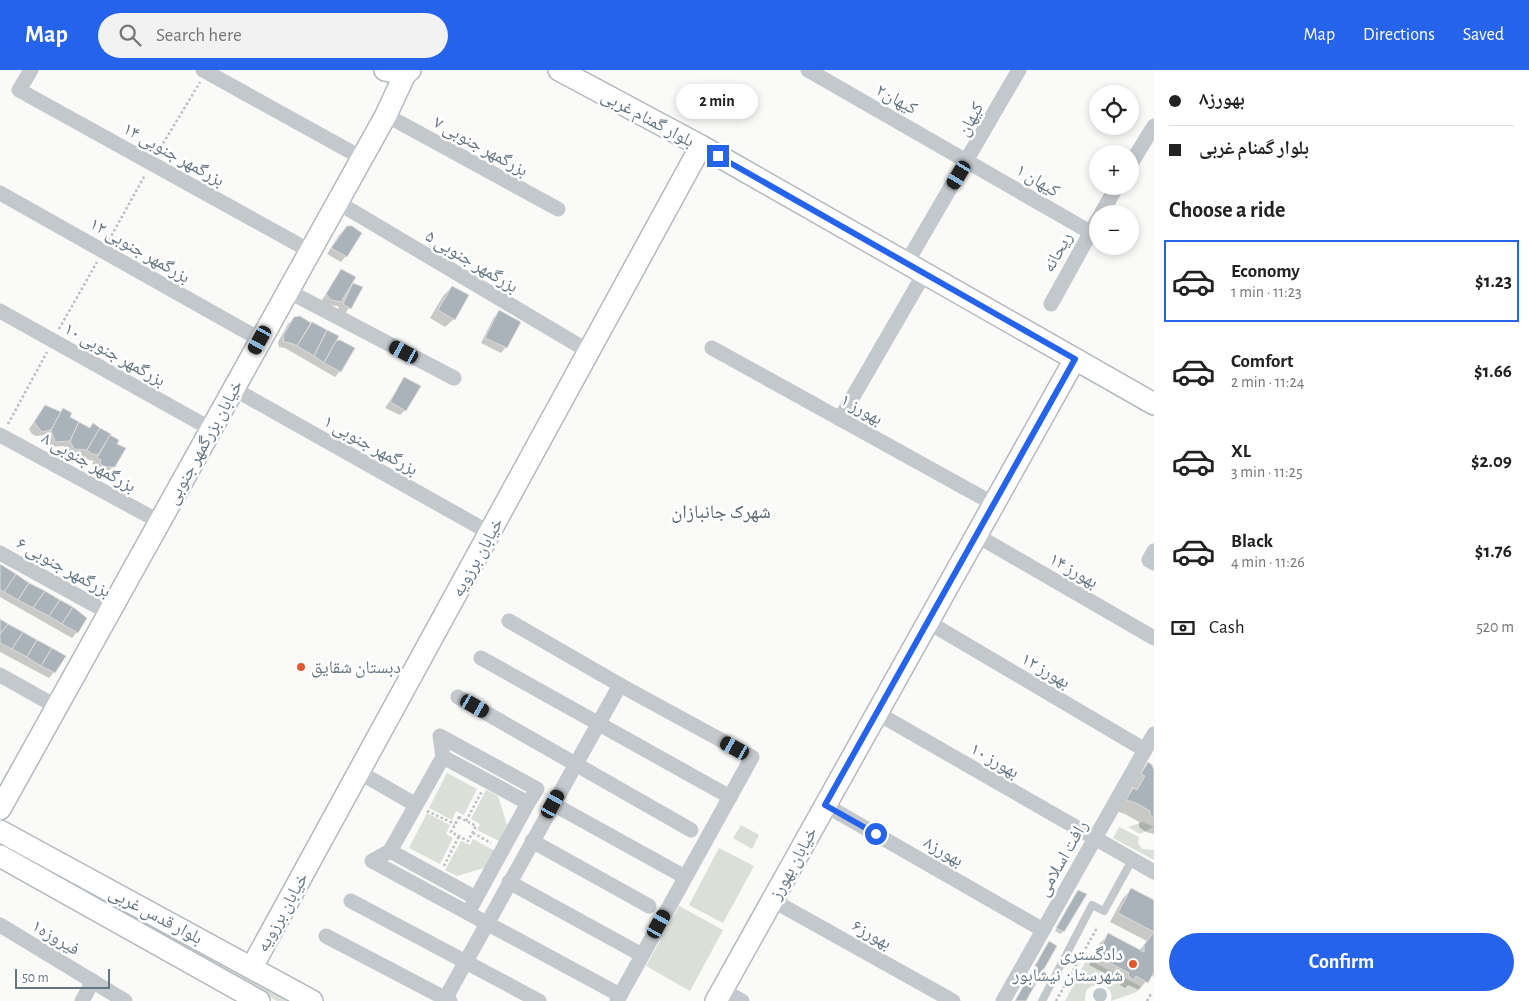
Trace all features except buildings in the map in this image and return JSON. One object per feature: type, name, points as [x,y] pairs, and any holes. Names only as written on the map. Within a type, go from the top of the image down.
[{"type":"main road","name":"بلوار گمنام غربی","points":[[559,70],[701,146],[1154,404]]},
{"type":"main road","name":"خیابان بزرگمهر جنوبی","points":[[2,802],[57,707],[386,115],[400,71]]},
{"type":"main road","name":"خیابان برزویه","points":[[252,967],[701,146]]},
{"type":"main road","name":"خیابان بهورز","points":[[719,996],[1075,359]]},
{"type":"main road","name":"بلوار قدس غربی","points":[[0,831],[312,1001]]},
{"type":"main road","name":"بلوار قدس غربی","points":[[0,856],[259,1001]]},
{"type":"street","name":"بزرگمهر جنوبی ۱۴","points":[[31,70],[19,90],[310,251]]},
{"type":"street","points":[[204,70],[362,158]]},
{"type":"street","name":"کیهان۲","points":[[808,70],[968,160]]},
{"type":"street","name":"کیهان","points":[[840,419],[968,160],[1019,70]]},
{"type":"street","name":"بزرگمهر جنوبی ۷","points":[[386,115],[558,209]]},
{"type":"street","points":[[1139,150],[1154,126]]},
{"type":"street","name":"کیهان ۱","points":[[968,160],[1089,223]]},
{"type":"street","name":"بزرگمهر جنوبی ۱۲","points":[[0,193],[260,340]]},
{"type":"street","name":"بزرگمهر جنوبی ۵","points":[[337,202],[588,351]]},
{"type":"street","name":"ریحانه","points":[[1050,304],[1089,235]]},
{"type":"street","points":[[288,291],[454,378]]},
{"type":"street","name":"بزرگمهر جنوبی ۱۰","points":[[0,311],[211,429]]},
{"type":"street","name":"بهورز ۱","points":[[712,348],[994,504]]},
{"type":"street","name":"بزرگمهر جنوبی ۱","points":[[234,389],[490,533]]},
{"type":"street","name":"بزرگمهر جنوبی ۸","points":[[0,435],[160,522]]},
{"type":"street","name":"بهورز ۱۴","points":[[976,535],[1154,638]]},
{"type":"street","points":[[1154,551],[1149,560],[1154,562]]},
{"type":"street","name":"بزرگمهر جنوبی ۶","points":[[0,553],[109,613]]},
{"type":"street","points":[[468,913],[537,789],[440,736],[443,756],[390,851],[372,860],[618,998],[752,757],[510,621]]},
{"type":"street","name":"بهورز ۱۲","points":[[928,622],[1145,750]]},
{"type":"street","points":[[481,658],[730,798]]},
{"type":"street","points":[[0,675],[57,707]]},
{"type":"street","points":[[326,936],[446,1000],[486,923],[620,684]]},
{"type":"street","points":[[458,697],[691,830]]},
{"type":"street","name":"بهورز ۱۰","points":[[877,713],[1154,872]]},
{"type":"street","name":"رافت اسلامی","points":[[1003,1001],[1154,734]]},
{"type":"street","points":[[443,756],[528,804]]},
{"type":"street","points":[[359,772],[416,805]]},
{"type":"street","points":[[553,804],[685,877]]},
{"type":"street","name":"بهورز۸","points":[[825,805],[1043,930]]},
{"type":"street","points":[[532,841],[649,906]]},
{"type":"street","points":[[390,851],[476,898]]},
{"type":"street","points":[[509,882],[642,956]]},
{"type":"street","name":"بهورز۶","points":[[772,900],[952,1001]]},
{"type":"street","points":[[351,901],[538,1001]]},
{"type":"street","name":"فیروزه۱","points":[[0,925],[125,1001]]},
{"type":"street","points":[[82,1001],[93,981]]},
{"type":"street","points":[[719,996],[742,1001]]},
{"type":"lane","points":[[1042,1001],[1092,905],[1104,912],[1132,860]]},
{"type":"path","points":[[466,821],[487,781]]},
{"type":"path","points":[[416,805],[455,824]]},
{"type":"path","points":[[459,817],[466,821],[476,826],[468,841],[451,832],[459,817]]},
{"type":"path","points":[[472,833],[503,850]]},
{"type":"path","points":[[438,877],[459,836]]},
{"type":"path","points":[[1056,1001],[1097,928]]},
{"type":"path","points":[[1147,1001],[1151,994]]},
{"type":"shaded area","points":[[447,773],[477,789],[464,815],[456,811],[452,820],[429,808]]},
{"type":"shaded area","points":[[486,790],[498,796],[507,825],[499,841],[477,830],[480,824],[471,819]]},
{"type":"shaded area","points":[[427,813],[450,825],[446,834],[453,838],[440,864],[409,848]]},
{"type":"shaded area","points":[[1143,822],[1154,827],[1140,834],[1128,827]]},
{"type":"shaded area","points":[[741,825],[759,835],[752,849],[733,838]]},
{"type":"shaded area","points":[[1119,827],[1139,837],[1138,843],[1142,849],[1154,850],[1154,860],[1113,838]]},
{"type":"shaded area","points":[[0,837],[293,1001],[277,1001],[0,845]]},
{"type":"shaded area","points":[[473,839],[495,851],[487,867],[457,876],[445,870],[461,841],[470,845]]},
{"type":"shaded area","points":[[719,848],[754,866],[723,923],[689,905]]},
{"type":"shaded area","points":[[679,906],[723,930],[690,991],[646,966]]},
{"type":"shaded area","points":[[1087,959],[1140,986],[1137,992],[1111,1001],[1110,991],[1107,987],[1099,984],[1090,987],[1086,991],[1085,1001],[1065,1001]]},
{"type":"shaded area","points":[[1100,988],[1105,990],[1107,995],[1105,1000],[1100,1002],[1095,1000],[1093,995],[1095,990]]},
{"type":"place","name":"دبستان شقایق","points":[[301,667]]},
{"type":"place","name":"دادگستری شهرستان نیشابور","points":[[1133,964]]},
{"type":"district","name":"شهرک جانبازان","points":[[721,511]]},
{"type":"route","points":[[718,156],[1075,359],[825,805],[876,834]]}]
